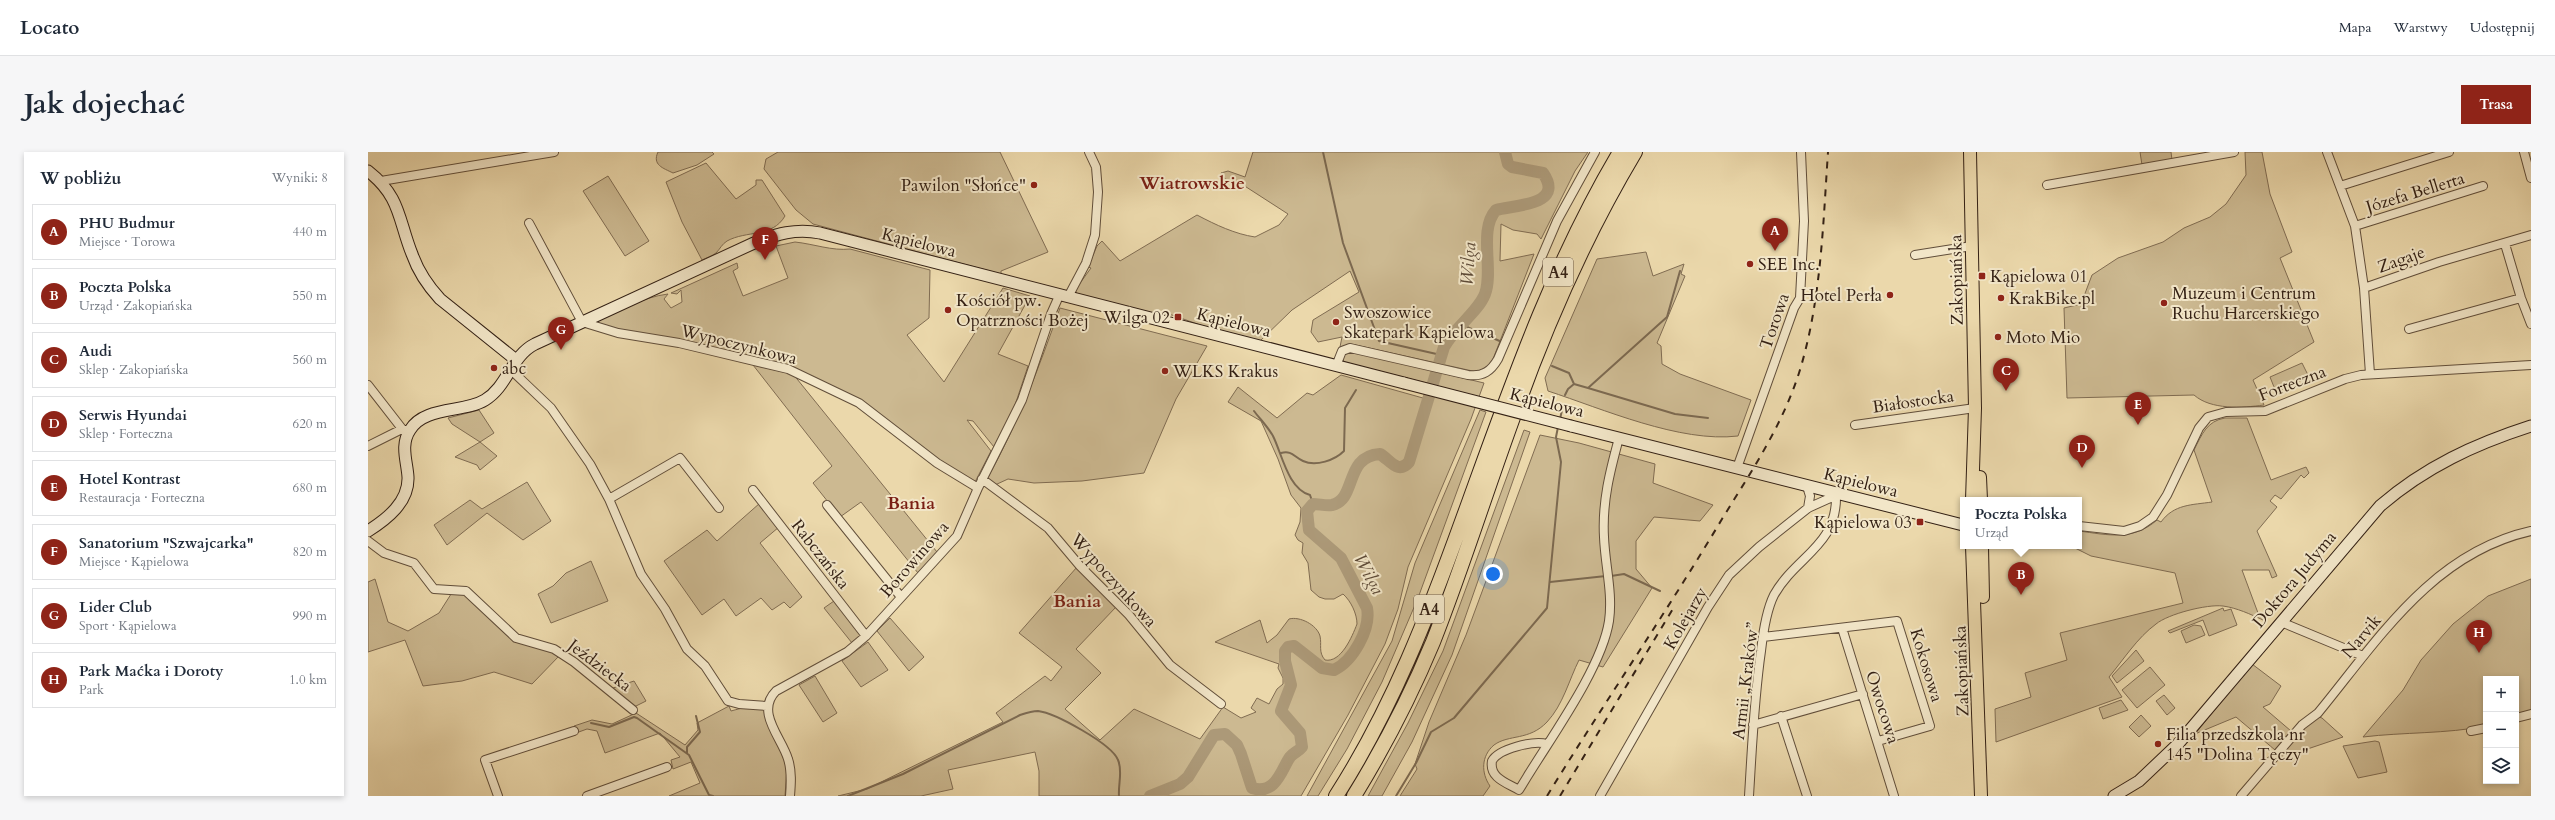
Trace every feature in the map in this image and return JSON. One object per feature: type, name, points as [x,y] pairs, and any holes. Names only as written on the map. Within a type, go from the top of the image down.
[{"type":"highway","name":"A4","points":[[1336,796],[1375,729],[1405,668],[1446,565],[1532,332],[1579,227],[1620,152]]},
{"type":"highway","name":"A4","points":[[1354,796],[1383,745],[1424,662],[1459,573],[1541,344],[1591,234],[1635,152]]},
{"type":"main road","name":"Zakopiańska","points":[[1970,152],[1974,408],[1972,497]]},
{"type":"main road","name":"Zakopiańska","points":[[1974,408],[1979,451],[1981,497]]},
{"type":"main road","name":"Zakopiańska","points":[[1972,549],[1981,796]]},
{"type":"main road","name":"Zakopiańska","points":[[1982,549],[1989,796]]},
{"type":"street","points":[[381,181],[554,152]]},
{"type":"street","name":"Borowinowa","points":[[767,706],[776,691],[848,652],[866,636],[957,536],[982,479],[1022,400],[1050,314],[1064,296],[1086,262],[1095,235],[1098,192],[1096,167],[1089,152]]},
{"type":"street","points":[[1336,366],[1342,351],[1350,348],[1475,376],[1486,373],[1494,366],[1557,221],[1595,152]]},
{"type":"street","name":"Torowa","points":[[1736,468],[1794,308],[1800,298],[1804,221],[1801,152]]},
{"type":"street","points":[[2047,186],[2234,152]]},
{"type":"street","points":[[2327,152],[2355,226],[2364,288]]},
{"type":"street","points":[[2340,186],[2450,152]]},
{"type":"street","points":[[2524,152],[2531,178]]},
{"type":"street","points":[[368,171],[381,181],[397,204],[412,254],[430,287],[440,299],[513,364],[551,408],[590,464],[609,500],[641,574],[665,609],[687,649],[705,666],[728,701],[739,704],[767,706],[769,719],[788,760],[791,778],[790,796]]},
{"type":"street","name":"Józefa Bellerta","points":[[2355,226],[2483,186]]},
{"type":"street","points":[[529,223],[582,322]]},
{"type":"street","name":"Kąpielowa","points":[[407,430],[431,415],[485,400],[496,391],[513,364],[528,348],[765,238],[794,231],[820,233],[1807,486],[1837,495],[1960,524]]},
{"type":"street","name":"Zagaje","points":[[2370,374],[2364,288],[2439,262],[2505,244],[2531,235]]},
{"type":"street","points":[[2505,244],[2521,298],[2531,324]]},
{"type":"street","points":[[1915,255],[1972,246]]},
{"type":"street","points":[[2409,329],[2521,298]]},
{"type":"street","name":"Wypoczynkowa","points":[[582,322],[618,333],[685,345],[788,369],[859,403],[915,447],[978,488]]},
{"type":"street","name":"Forteczna","points":[[2082,526],[2124,531],[2140,526],[2153,517],[2167,494],[2199,428],[2208,417],[2226,412],[2265,411],[2345,379],[2370,374],[2531,365]]},
{"type":"street","points":[[368,385],[407,430],[405,444],[408,478],[406,492],[398,506],[368,531]]},
{"type":"street","name":"Białostocka","points":[[1855,425],[1974,408]]},
{"type":"street","name":"Doktora Judyma","points":[[2114,796],[2139,781],[2160,764],[2361,526],[2399,490],[2429,469],[2470,448],[2531,426]]},
{"type":"street","points":[[368,446],[407,430]]},
{"type":"street","points":[[1547,744],[1539,743],[1500,752],[1494,757],[1491,766],[1494,775],[1519,790],[1547,744],[1590,673],[1602,647],[1609,622],[1609,576],[1604,547],[1604,507],[1619,438]]},
{"type":"street","points":[[609,500],[680,458],[719,508]]},
{"type":"street","name":"Wypoczynkowa","points":[[982,479],[1048,528],[1080,566],[1129,615],[1170,665],[1221,704]]},
{"type":"street","points":[[1807,486],[1810,496],[1808,508]]},
{"type":"street","name":"Rabczańska","points":[[752,490],[866,636]]},
{"type":"street","name":"Kolejarzy","points":[[1600,796],[1719,588],[1737,567],[1754,551],[1808,508],[1837,495]]},
{"type":"street","name":"Armii „Kraków”","points":[[1749,796],[1753,725],[1763,637],[1777,591],[1787,575],[1829,532],[1834,519],[1837,495]]},
{"type":"street","points":[[827,505],[901,598]]},
{"type":"street","name":"Narvik","points":[[2241,796],[2302,725],[2318,713],[2363,656],[2408,604],[2445,570],[2488,545],[2531,531]]},
{"type":"street","name":"Jeździecka","points":[[368,541],[384,553],[414,563],[434,589],[466,591],[516,638],[554,649],[574,662],[633,710]]},
{"type":"street","name":"Kokosowa","points":[[1763,637],[1897,621],[1930,726],[1878,741]]},
{"type":"street","points":[[2281,622],[2363,656]]},
{"type":"street","name":"Owocowa","points":[[1842,628],[1894,796]]},
{"type":"street","points":[[1753,725],[1863,694]]},
{"type":"street","points":[[2519,717],[2531,714]]},
{"type":"street","points":[[1781,716],[1807,796]]},
{"type":"street","points":[[2470,731],[2483,729]]},
{"type":"street","points":[[498,796],[485,760],[574,731]]},
{"type":"street","points":[[587,796],[667,767]]},
{"type":"shaded area","points":[[658,152],[712,152],[714,154],[697,165],[673,173],[662,168],[657,163],[656,160]]},
{"type":"shaded area","points":[[778,152],[1000,152],[1048,252],[1001,271],[1001,274],[813,224],[796,210],[764,169],[766,159]]},
{"type":"shaded area","points":[[1253,152],[1588,152],[1575,171],[1541,239],[1537,234],[1513,230],[1501,224],[1500,261],[1534,254],[1493,359],[1489,365],[1477,372],[1351,344],[1340,347],[1342,337],[1318,342],[1311,332],[1313,320],[1359,292],[1350,271],[1292,310],[1260,341],[1206,327],[1172,315],[1152,314],[1077,294],[1075,290],[1091,268],[1088,267],[1097,246],[1102,241],[1120,261],[1197,215],[1226,229],[1255,237],[1279,225],[1288,214],[1240,183],[1225,179],[1221,173],[1228,171],[1245,177]]},
{"type":"shaded area","points":[[2140,152],[2171,152],[2172,160],[2142,165]]},
{"type":"shaded area","points":[[2245,152],[2262,152],[2270,194],[2292,252],[2280,258],[2314,342],[2253,380],[2264,405],[2246,407],[2218,406],[2201,400],[2194,395],[2067,398],[2064,308],[2081,304],[2092,275],[2118,258],[2163,242],[2184,228],[2210,217],[2226,204],[2246,175]]},
{"type":"shaded area","points":[[706,163],[736,199],[756,185],[756,180],[762,180],[785,216],[780,223],[773,228],[727,241],[716,253],[702,260],[682,222],[666,182]]},
{"type":"shaded area","points":[[608,176],[649,241],[625,256],[583,191]]},
{"type":"shaded area","points":[[795,242],[830,248],[850,249],[930,270],[929,318],[907,335],[944,382],[1003,288],[1030,296],[998,354],[1028,366],[1014,408],[994,447],[973,421],[967,420],[991,451],[975,482],[916,446],[859,399],[788,367],[616,331],[594,323],[649,298],[668,294],[664,299],[671,308],[682,302],[681,290],[677,294],[671,293],[737,263],[738,268],[733,271],[743,296],[788,278],[776,246]]},
{"type":"shaded area","points":[[1646,252],[1653,276],[1684,264],[1681,274],[1685,276],[1657,343],[1661,346],[1662,364],[1680,374],[1751,400],[1738,436],[1715,437],[1667,430],[1617,415],[1548,391],[1545,378],[1597,259]]},
{"type":"shaded area","points":[[1060,308],[1207,346],[1176,399],[1144,473],[1082,481],[1034,483],[1008,479],[995,485],[987,479],[1009,437],[1036,374]]},
{"type":"shaded area","points":[[1350,351],[1484,383],[1471,419],[1408,567],[1398,609],[1385,644],[1348,715],[1301,796],[1039,796],[1039,771],[1035,752],[948,770],[953,789],[921,796],[838,796],[867,789],[1003,722],[996,713],[1045,676],[1051,681],[1062,667],[1019,633],[1077,567],[1116,607],[1076,649],[1101,673],[1065,709],[1100,740],[1134,709],[1200,739],[1223,707],[1241,718],[1256,712],[1251,708],[1257,698],[1269,704],[1277,689],[1283,684],[1283,678],[1278,668],[1279,664],[1215,642],[1260,620],[1267,643],[1277,635],[1289,619],[1293,618],[1308,622],[1315,628],[1321,639],[1322,654],[1325,660],[1331,660],[1341,653],[1349,642],[1357,624],[1353,608],[1349,600],[1343,594],[1334,599],[1325,599],[1319,597],[1311,590],[1308,563],[1302,553],[1303,543],[1298,540],[1295,535],[1300,522],[1301,508],[1291,495],[1278,459],[1261,421],[1228,402],[1238,387],[1277,418],[1307,393],[1313,395],[1341,375],[1430,400],[1434,385],[1344,362],[1342,357]]},
{"type":"shaded area","points":[[2302,363],[2309,377],[2276,392],[2270,377]]},
{"type":"shaded area","points":[[753,365],[793,374],[937,552],[918,573],[861,502],[840,517],[813,483],[832,466]]},
{"type":"shaded area","points":[[479,410],[494,433],[480,442],[452,424],[448,418]]},
{"type":"shaded area","points":[[1480,410],[1486,412],[1418,598],[1382,682],[1347,749],[1318,796],[1307,796],[1392,641],[1415,563]]},
{"type":"shaded area","points":[[2225,418],[2247,418],[2271,480],[2306,467],[2309,473],[2304,478],[2301,475],[2281,499],[2275,495],[2270,501],[2277,507],[2257,531],[2277,576],[2272,578],[2269,570],[2242,570],[2258,613],[2267,617],[2263,620],[2233,608],[2216,606],[2198,608],[2178,613],[2162,620],[2143,636],[2109,677],[2122,697],[1996,742],[1995,709],[2031,697],[2025,673],[2067,660],[2060,633],[2183,603],[2175,573],[2091,556],[2077,549],[2082,549],[2082,531],[2110,535],[2129,534],[2148,527],[2157,520],[2161,522],[2166,516],[2184,506],[2212,502],[2194,450],[2209,425]]},
{"type":"shaded area","points":[[1524,430],[1530,432],[1452,655],[1412,742],[1382,796],[1368,796],[1408,723],[1443,651]]},
{"type":"shaded area","points":[[1540,435],[1579,443],[1655,464],[1653,483],[1713,505],[1700,521],[1654,517],[1636,541],[1636,569],[1652,588],[1603,667],[1579,660],[1562,700],[1547,722],[1533,732],[1506,739],[1494,745],[1490,749],[1485,759],[1484,770],[1490,786],[1483,796],[1400,796],[1417,769],[1415,764],[1429,722],[1466,635]]},
{"type":"shaded area","points":[[480,442],[497,456],[480,470],[477,465],[455,457]]},
{"type":"shaded area","points":[[527,482],[551,521],[523,540],[487,513],[447,545],[434,525],[470,500],[482,509]]},
{"type":"shaded area","points":[[760,503],[779,527],[760,543],[802,597],[790,608],[784,602],[772,610],[761,598],[736,616],[724,599],[702,615],[664,561],[707,530],[717,541]]},
{"type":"shaded area","points":[[591,561],[608,601],[551,623],[538,594],[553,586],[566,573]]},
{"type":"shaded area","points":[[375,579],[388,622],[408,631],[439,613],[453,591],[465,593],[514,640],[538,644],[560,655],[532,684],[494,672],[462,681],[423,686],[405,640],[368,652],[368,582]]},
{"type":"shaded area","points":[[2531,579],[2531,712],[2519,715],[2519,676],[2483,676],[2483,727],[2440,732],[2363,737],[2403,690],[2421,660],[2453,624],[2488,596]]},
{"type":"shaded area","points":[[834,601],[862,636],[852,643],[824,608]]},
{"type":"shaded area","points":[[2223,608],[2224,611],[2231,609],[2237,625],[2209,636],[2203,620],[2170,633],[2168,631]]},
{"type":"shaded area","points":[[890,618],[924,657],[909,671],[877,631]]},
{"type":"shaded area","points":[[2194,625],[2201,626],[2205,635],[2186,643],[2181,631]]},
{"type":"shaded area","points":[[868,642],[888,670],[861,687],[842,661]]},
{"type":"shaded area","points":[[2136,650],[2144,661],[2117,683],[2112,676]]},
{"type":"shaded area","points":[[2252,664],[2281,686],[2270,704],[2263,707],[2291,731],[2275,750],[2236,717],[2195,734]]},
{"type":"shaded area","points":[[2150,667],[2165,685],[2137,708],[2122,690]]},
{"type":"shaded area","points":[[815,676],[837,713],[823,722],[799,685]]},
{"type":"shaded area","points":[[634,681],[646,701],[634,707],[610,689]]},
{"type":"shaded area","points":[[2164,695],[2175,708],[2167,715],[2156,701]]},
{"type":"shaded area","points":[[2121,700],[2128,710],[2103,719],[2099,708]]},
{"type":"shaded area","points":[[729,706],[731,711],[752,707],[764,710],[787,767],[785,796],[669,796],[700,783],[691,762],[673,769],[671,760],[680,757],[660,733],[605,753],[597,731],[587,729],[576,733],[574,726],[592,720],[612,724],[636,713],[685,745],[698,730],[697,723]]},
{"type":"shaded area","points":[[2141,715],[2151,726],[2139,737],[2129,727]]},
{"type":"shaded area","points":[[2316,716],[2322,718],[2343,737],[2272,761],[2293,739],[2298,739],[2305,732],[2303,729]]},
{"type":"shaded area","points":[[2375,741],[2379,742],[2387,772],[2358,778],[2343,746]]},
{"type":"waterway","points":[[1323,152],[1343,243],[1379,341],[1441,355]]},
{"type":"waterway","name":"Wilga","points":[[1150,796],[1180,784],[1188,777],[1214,735],[1225,734],[1237,745],[1252,788],[1267,788],[1272,785],[1281,774],[1290,757],[1302,747],[1300,733],[1281,711],[1291,685],[1285,661],[1285,651],[1288,647],[1294,646],[1322,668],[1334,670],[1348,659],[1359,644],[1366,625],[1368,616],[1367,608],[1341,558],[1309,530],[1307,511],[1313,504],[1332,505],[1340,501],[1345,495],[1361,462],[1369,457],[1380,454],[1398,467],[1405,466],[1409,462],[1444,347],[1454,333],[1482,301],[1485,294],[1488,274],[1487,239],[1491,218],[1496,210],[1535,202],[1548,192],[1548,184],[1543,173],[1512,167],[1508,164],[1505,152]]},
{"type":"waterway","points":[[1565,395],[1568,389],[1574,384],[1588,388],[1667,317],[1680,271]]},
{"type":"waterway","points":[[1460,324],[1502,342]]},
{"type":"waterway","points":[[1552,366],[1569,373],[1574,384]]},
{"type":"waterway","points":[[1588,388],[1675,414],[1708,418]]},
{"type":"waterway","points":[[1281,453],[1288,452],[1308,463],[1319,463],[1330,460],[1344,451],[1345,408],[1356,390]]},
{"type":"waterway","points":[[1560,419],[1563,406]]},
{"type":"waterway","points":[[1254,411],[1273,436],[1287,470],[1296,486],[1310,495],[1313,504]]},
{"type":"waterway","points":[[1396,796],[1416,763],[1431,732],[1454,718],[1547,608],[1561,462],[1556,437],[1558,427]]},
{"type":"waterway","points":[[1611,576],[1624,574],[1660,591]]},
{"type":"waterway","points":[[1550,582],[1606,576]]},
{"type":"waterway","points":[[848,796],[903,774],[1020,715],[1038,711],[1057,717],[1082,730],[1114,753],[1118,760],[1120,769],[1119,796]]},
{"type":"waterway","points":[[687,753],[687,747],[700,732],[696,716]]},
{"type":"waterway","points":[[591,723],[609,727],[634,717],[637,718],[689,755],[709,795],[713,796]]},
{"type":"railway","points":[[1547,796],[1701,554],[1755,466],[1784,412],[1799,373],[1817,292],[1828,152]]},
{"type":"railway","points":[[1560,796],[1674,607]]},
{"type":"place","name":"Pawilon \"Słońce\"","points":[[1034,185]]},
{"type":"place","name":"PHU Budmur","points":[[1775,251]]},
{"type":"place","name":"Sanatorium \"Szwajcarka\"","points":[[765,260]]},
{"type":"place","name":"SEE Inc.","points":[[1750,264]]},
{"type":"place","name":"Kąpielowa 01","points":[[1982,276]]},
{"type":"place","name":"Hotel Perła","points":[[1890,295]]},
{"type":"place","name":"KrakBike.pl","points":[[2001,298]]},
{"type":"place","name":"Muzeum i Centrum Ruchu Harcerskiego","points":[[2164,303]]},
{"type":"place","name":"Kościół pw. Opatrzności Bożej","points":[[948,310]]},
{"type":"place","name":"Wilga 02","points":[[1178,317]]},
{"type":"place","name":"Swoszowice Skatepark Kąpielowa","points":[[1336,322]]},
{"type":"place","name":"Moto Mio","points":[[1998,337]]},
{"type":"place","name":"Lider Club","points":[[561,350]]},
{"type":"place","name":"abc","points":[[494,368]]},
{"type":"place","name":"WLKS Krakus","points":[[1165,371]]},
{"type":"place","name":"Audi","points":[[2006,391]]},
{"type":"place","name":"Hotel Kontrast","points":[[2138,425]]},
{"type":"place","name":"Serwis Hyundai","points":[[2082,468]]},
{"type":"place","name":"Kąpielowa 03","points":[[1920,522]]},
{"type":"place","name":"Poczta Polska","points":[[2021,595]]},
{"type":"place","name":"Park Maćka i Doroty","points":[[2479,653]]},
{"type":"place","name":"Filia przedszkola nr 145 \"Dolina Tęczy\"","points":[[2158,744]]},
{"type":"district","name":"Wiatrowskie","points":[[1192,183]]},
{"type":"district","name":"Bania","points":[[911,503]]},
{"type":"district","name":"Bania","points":[[1077,601]]}]
